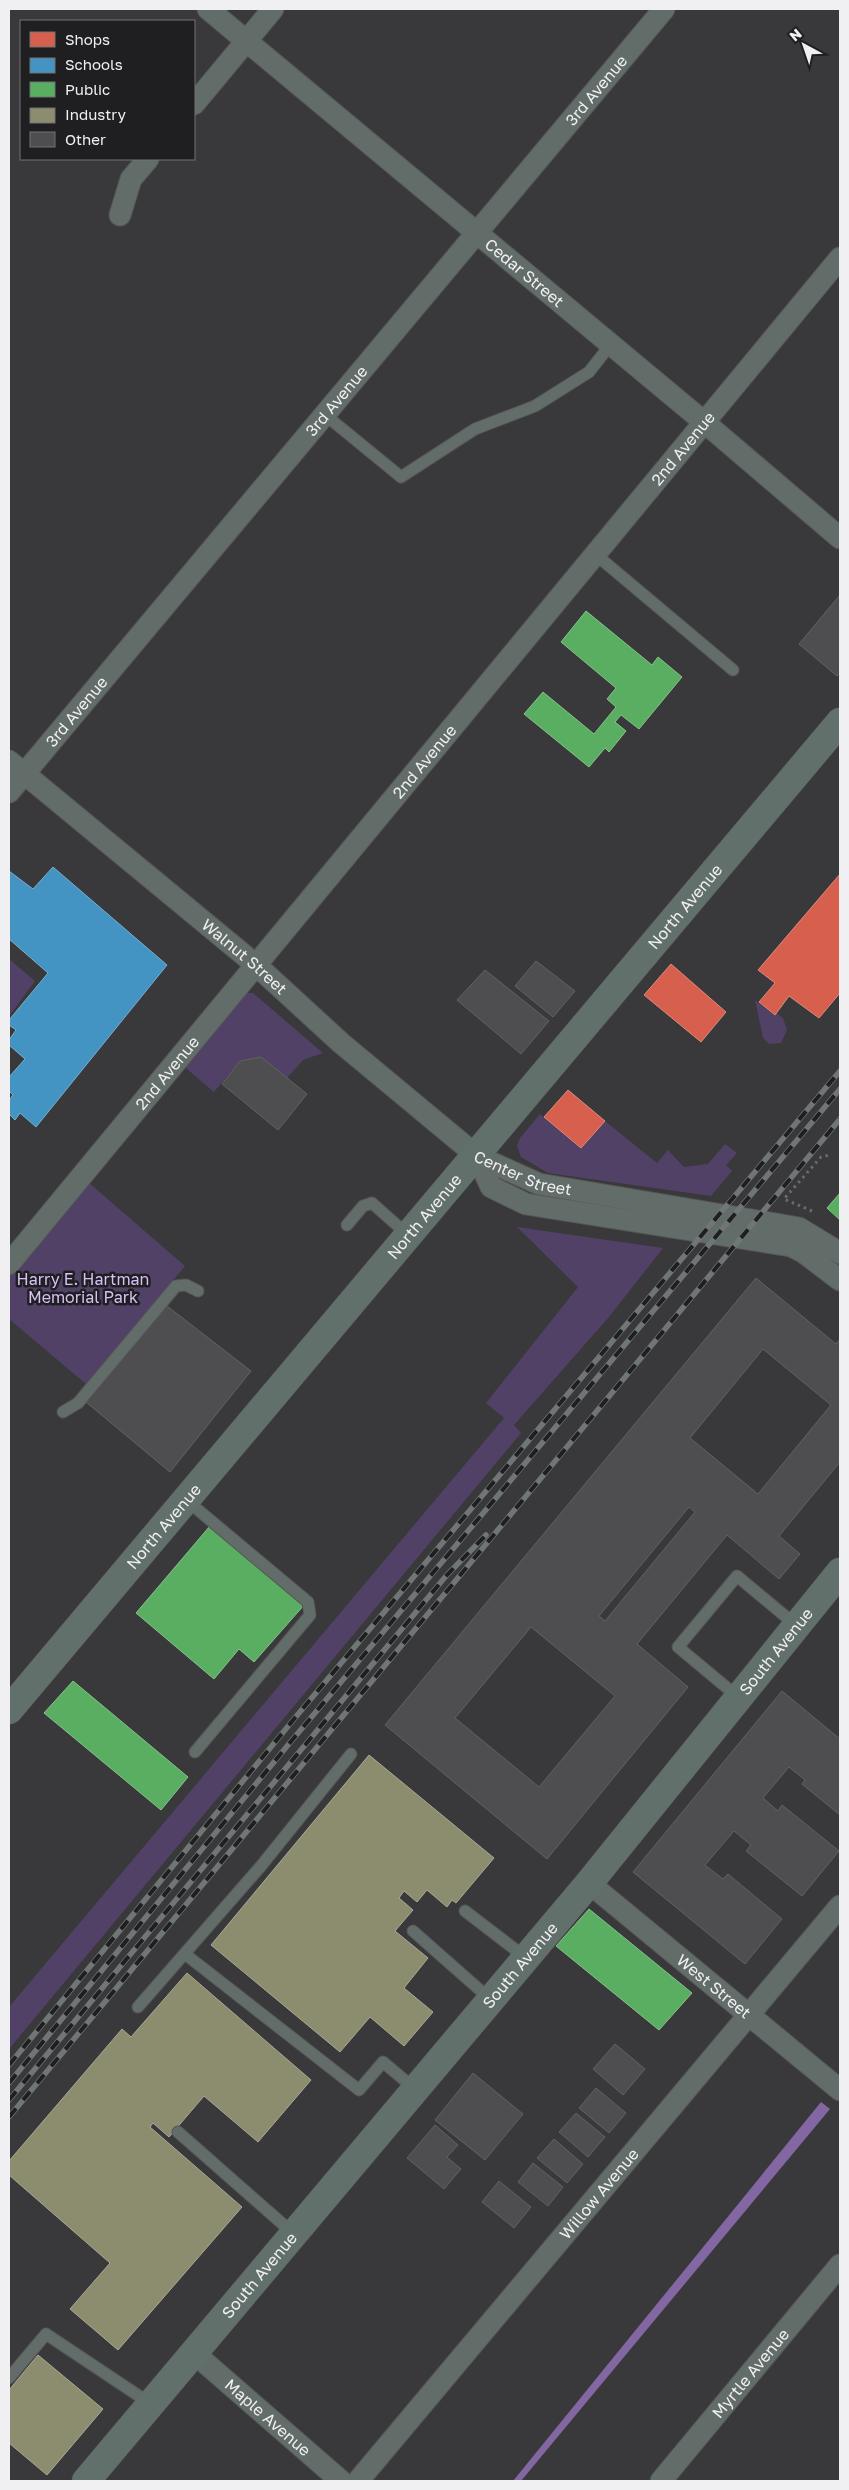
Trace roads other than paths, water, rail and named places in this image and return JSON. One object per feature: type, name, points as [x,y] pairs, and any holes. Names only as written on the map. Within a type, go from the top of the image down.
[{"type":"main road","name":"North Avenue","points":[[12,1700],[185,1500],[477,1156],[840,722]]},
{"type":"main road","name":"South Avenue","points":[[86,2481],[525,1957],[590,1883],[840,1572]]},
{"type":"street","name":"Cedar Street","points":[[208,9],[611,344],[840,538]]},
{"type":"street","points":[[195,103],[273,9]]},
{"type":"street","name":"3rd Avenue","points":[[9,792],[16,767],[324,414],[664,9]]},
{"type":"street","points":[[120,215],[131,179],[147,160]]},
{"type":"street","name":"2nd Avenue","points":[[9,1264],[840,258]]},
{"type":"street","name":"Walnut Street","points":[[16,767],[256,965],[341,1043],[477,1156]]},
{"type":"street","name":"Center Street","points":[[477,1156],[538,1184],[799,1228],[840,1253]]},
{"type":"street","name":"Center Street","points":[[477,1156],[492,1186],[526,1204],[791,1246],[803,1252],[840,1280]]},
{"type":"street","name":"West Street","points":[[590,1883],[840,2090]]},
{"type":"street","name":"Willow Avenue","points":[[358,2481],[840,1906]]},
{"type":"street","name":"Myrtle Avenue","points":[[661,2481],[840,2265]]},
{"type":"street","name":"Maple Avenue","points":[[194,2354],[341,2481]]},
{"type":"lane","points":[[324,414],[401,476],[475,429],[535,406],[590,372],[611,344]]},
{"type":"lane","points":[[595,554],[733,670]]},
{"type":"lane","points":[[347,1225],[365,1204],[372,1203],[409,1235]]},
{"type":"lane","points":[[63,1412],[78,1403],[176,1286],[186,1285],[198,1291]]},
{"type":"lane","points":[[185,1500],[308,1602],[310,1615],[195,1752]]},
{"type":"lane","points":[[738,1697],[678,1647],[737,1576],[797,1626]]},
{"type":"lane","points":[[138,2007],[186,1954],[298,1822],[351,1754]]},
{"type":"lane","points":[[465,1911],[525,1957]]},
{"type":"lane","points":[[413,1931],[490,1999]]},
{"type":"lane","points":[[186,1954],[359,2090],[383,2062],[415,2089]]},
{"type":"lane","points":[[178,2132],[294,2234]]},
{"type":"lane","points":[[9,2378],[46,2334],[151,2404]]},
{"type":"railway","points":[[9,2065],[294,1719],[840,1071]]},
{"type":"railway","points":[[9,2083],[288,1745],[840,1089]]},
{"type":"railway","points":[[9,2117],[840,1119]]},
{"type":"railway","points":[[9,2100],[446,1576],[486,1535]]},
{"type":"park label","name":"Harry E. Hartman Memorial Park","points":[[83,1288]]}]
